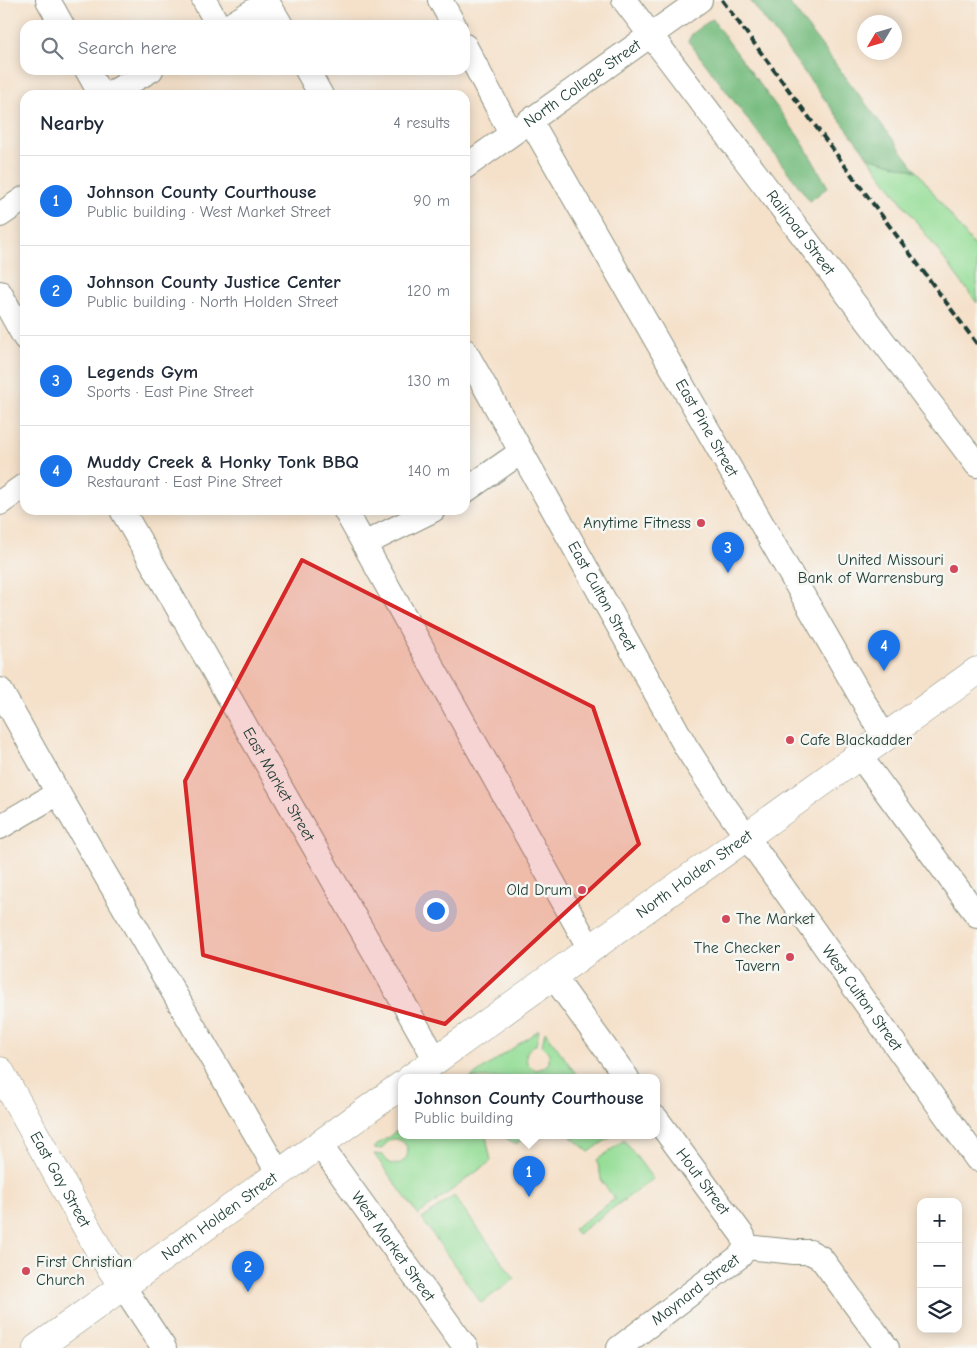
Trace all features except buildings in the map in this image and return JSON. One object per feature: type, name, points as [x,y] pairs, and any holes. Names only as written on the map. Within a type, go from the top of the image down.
[{"type":"main road","name":"North Holden Street","points":[[417,1074],[977,672]]},
{"type":"main road","name":"East Gay Street","points":[[0,1071],[102,1255],[123,1286]]},
{"type":"main road","name":"North Holden Street","points":[[37,1348],[398,1088]]},
{"type":"street","points":[[48,0],[59,20]]},
{"type":"street","points":[[204,0],[215,20]]},
{"type":"street","points":[[440,0],[451,20]]},
{"type":"street","name":"Railroad Street","points":[[624,0],[977,465]]},
{"type":"street","name":"North College Street","points":[[470,162],[700,0]]},
{"type":"street","points":[[238,20],[267,1],[278,20]]},
{"type":"street","name":"East Pine Street","points":[[470,53],[520,126],[884,737]]},
{"type":"street","points":[[90,75],[98,90]]},
{"type":"street","points":[[117,90],[143,75]]},
{"type":"street","points":[[310,75],[318,90]]},
{"type":"street","points":[[0,215],[20,201]]},
{"type":"street","points":[[0,293],[20,329]]},
{"type":"street","name":"East Culton Street","points":[[470,360],[686,747],[719,798],[748,836]]},
{"type":"street","points":[[470,488],[521,452]]},
{"type":"street","points":[[0,503],[20,489]]},
{"type":"street","name":"East Market Street","points":[[125,515],[436,1060]]},
{"type":"street","points":[[347,515],[590,949]]},
{"type":"street","points":[[364,544],[424,515]]},
{"type":"street","points":[[0,690],[279,1174]]},
{"type":"street","points":[[859,755],[977,915]]},
{"type":"street","points":[[0,827],[58,793]]},
{"type":"street","name":"West Culton Street","points":[[748,836],[977,1158]]},
{"type":"street","points":[[553,976],[624,1074]]},
{"type":"street","name":"Hout Street","points":[[660,1123],[743,1236],[746,1247]]},
{"type":"street","name":"West Market Street","points":[[320,1145],[466,1348]]},
{"type":"street","points":[[746,1247],[810,1252],[821,1258],[887,1348]]},
{"type":"street","name":"Maynard Street","points":[[632,1344],[740,1256],[746,1247]]},
{"type":"street","points":[[123,1286],[164,1348]]},
{"type":"highlighted area","points":[[302,560],[593,707],[639,844],[445,1024],[203,955],[185,781]]},
{"type":"green space","points":[[750,0],[787,0],[917,171],[868,157]]},
{"type":"green space","points":[[712,19],[801,140],[828,187],[810,201],[688,41],[692,34]]},
{"type":"green space","points":[[868,157],[917,171],[977,250],[977,303]]},
{"type":"green space","points":[[539,1030],[536,1045],[531,1047],[526,1054],[529,1065],[537,1070],[549,1063],[549,1053],[542,1046],[545,1031],[576,1074],[476,1074]]},
{"type":"green space","points":[[398,1130],[398,1139],[487,1139],[491,1161],[418,1215],[374,1154],[383,1155],[391,1164],[401,1163],[405,1159],[408,1150],[404,1143],[394,1139],[390,1140],[382,1149],[373,1148]]},
{"type":"green space","points":[[507,1139],[523,1139],[516,1144]]},
{"type":"green space","points":[[574,1139],[608,1139],[589,1152]]},
{"type":"green space","points":[[624,1140],[653,1179],[577,1234],[573,1229],[615,1199],[602,1182],[597,1160]]},
{"type":"green space","points":[[454,1196],[515,1279],[481,1303],[422,1219]]},
{"type":"railway","points":[[722,0],[977,344]]},
{"type":"place","name":"Anytime Fitness","points":[[701,523]]},
{"type":"place","name":"United Missouri Bank of Warrensburg","points":[[954,569]]},
{"type":"place","name":"Legends Gym","points":[[728,573]]},
{"type":"place","name":"Muddy Creek & Honky Tonk BBQ","points":[[884,671]]},
{"type":"place","name":"Cafe Blackadder","points":[[790,740]]},
{"type":"place","name":"Old Drum","points":[[582,890]]},
{"type":"place","name":"The Market","points":[[726,919]]},
{"type":"place","name":"The Checker Tavern","points":[[790,957]]},
{"type":"place","name":"Johnson County Courthouse","points":[[529,1197]]},
{"type":"place","name":"First Christian Church","points":[[26,1271]]},
{"type":"place","name":"Johnson County Justice Center","points":[[248,1292]]}]
